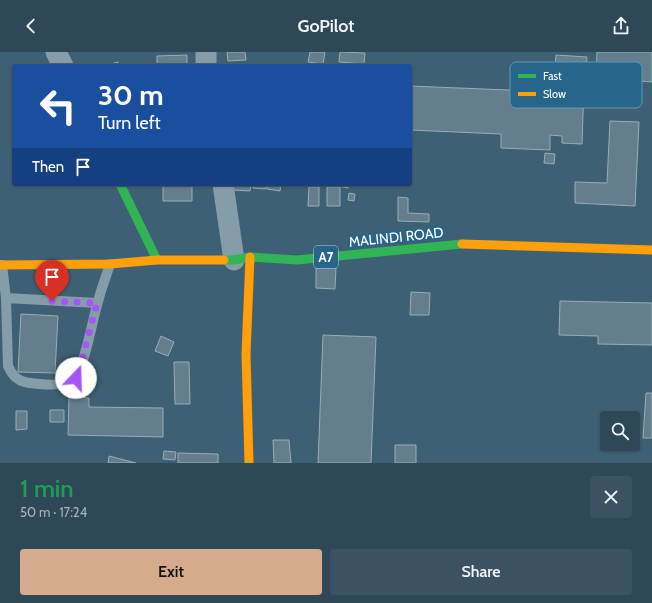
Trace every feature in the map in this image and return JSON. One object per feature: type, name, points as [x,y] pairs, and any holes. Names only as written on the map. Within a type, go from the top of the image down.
[{"type":"main road","points":[[121,186],[157,260]]},
{"type":"main road","name":"MALINDI ROAD","points":[[1,265],[110,264],[157,260],[297,260],[462,244],[652,250]]},
{"type":"main road","points":[[242,259],[249,463]]},
{"type":"street","points":[[56,52],[62,64]]},
{"type":"street","points":[[206,52],[206,64]]},
{"type":"street","points":[[224,186],[242,259]]},
{"type":"lane","points":[[1,265],[6,298],[8,366],[12,375],[23,382],[42,385],[67,384],[76,378],[97,303],[110,264]]},
{"type":"lane","points":[[6,298],[97,303]]},
{"type":"building","points":[[227,52],[245,52],[246,60],[228,61]]},
{"type":"building","points":[[310,52],[325,52],[323,64],[308,62]]},
{"type":"building","points":[[340,52],[365,53],[364,64],[339,62]]},
{"type":"building","points":[[597,52],[652,52],[652,82],[642,81],[642,62],[597,62]]},
{"type":"building","points":[[187,55],[187,64],[157,64],[157,56]]},
{"type":"building","points":[[556,55],[587,57],[587,62],[555,62]]},
{"type":"building","points":[[412,86],[510,90],[510,108],[583,108],[582,144],[562,143],[562,136],[550,135],[550,150],[501,148],[501,134],[412,130]]},
{"type":"building","points":[[610,121],[639,122],[635,206],[575,203],[575,182],[607,183]]},
{"type":"building","points":[[545,153],[555,154],[554,164],[544,163]]},
{"type":"building","points":[[163,186],[192,186],[192,201],[163,201]]},
{"type":"building","points":[[233,186],[251,186],[250,191],[232,190]]},
{"type":"building","points":[[253,186],[266,186],[266,189],[253,188]]},
{"type":"building","points":[[268,186],[281,186],[280,191],[267,189]]},
{"type":"building","points":[[337,186],[348,186],[348,188]]},
{"type":"building","points":[[309,187],[319,187],[319,206],[308,206]]},
{"type":"building","points":[[327,187],[340,187],[340,206],[327,206]]},
{"type":"building","points":[[349,193],[355,194],[354,201],[348,200]]},
{"type":"building","points":[[398,197],[408,198],[408,213],[429,214],[429,222],[398,221]]},
{"type":"building","points":[[316,267],[336,267],[335,289],[316,288]]},
{"type":"building","points":[[411,292],[430,293],[429,315],[410,315]]},
{"type":"building","points":[[560,301],[652,303],[652,345],[598,344],[598,336],[559,335]]},
{"type":"building","points":[[21,314],[58,316],[55,373],[18,372]]},
{"type":"building","points":[[323,335],[376,337],[371,463],[318,463]]},
{"type":"building","points":[[161,336],[174,342],[168,356],[155,351]]},
{"type":"building","points":[[174,362],[189,362],[190,404],[175,404]]},
{"type":"building","points":[[646,393],[652,393],[652,438],[643,438]]},
{"type":"building","points":[[69,397],[89,398],[89,407],[163,408],[163,437],[68,435]]},
{"type":"building","points":[[50,410],[64,410],[64,422],[50,422]]},
{"type":"building","points":[[16,411],[27,411],[27,429],[16,430]]},
{"type":"building","points":[[273,440],[289,440],[291,463],[274,463]]},
{"type":"building","points":[[395,445],[416,445],[416,463],[395,463]]},
{"type":"building","points":[[164,451],[176,452],[175,460],[163,459]]},
{"type":"building","points":[[178,453],[218,454],[218,463],[178,463]]},
{"type":"building","points":[[109,456],[136,463],[108,463]]},
{"type":"traffic: fast","points":[[121,186],[157,260]]},
{"type":"traffic: fast","points":[[224,260],[250,257],[297,260],[462,244]]},
{"type":"traffic: slow","points":[[462,244],[652,250]]},
{"type":"traffic: slow","points":[[249,463],[246,354],[250,257]]},
{"type":"traffic: slow","points":[[0,265],[110,264],[157,260],[224,260]]},
{"type":"route","points":[[52,301],[97,303],[93,323],[76,378]]}]
